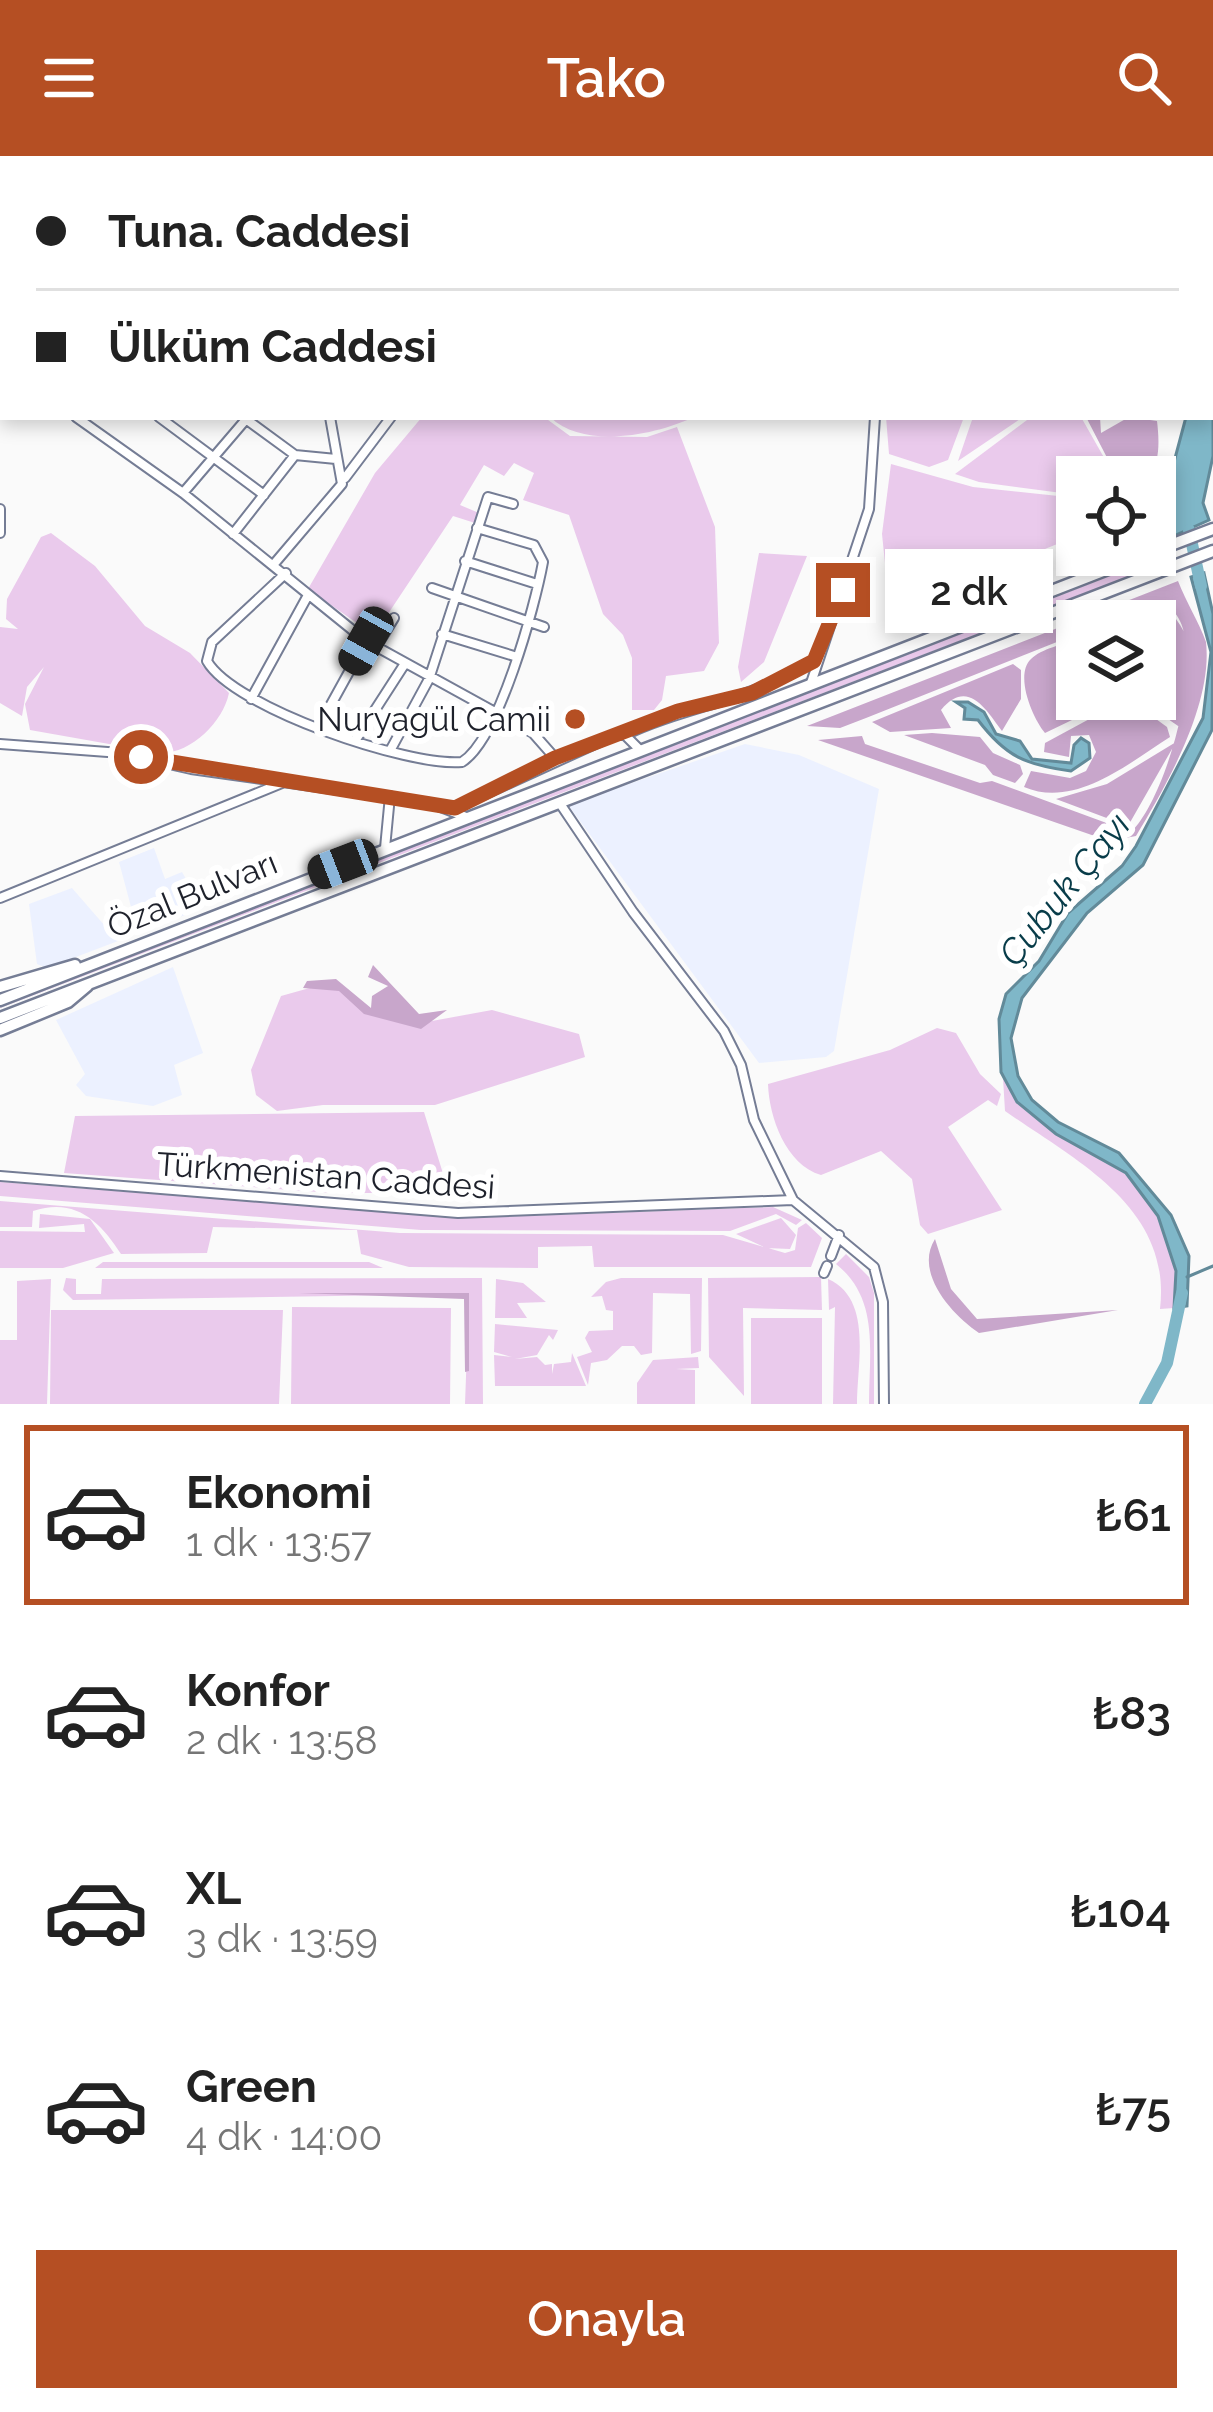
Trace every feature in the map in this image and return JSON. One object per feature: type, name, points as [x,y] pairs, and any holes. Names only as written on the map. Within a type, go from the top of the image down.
[{"type":"highway","points":[[1176,543],[1213,529]]},
{"type":"highway","name":"Özal Bulvarı","points":[[88,984],[1213,551]]},
{"type":"highway","name":"Özal Bulvarı","points":[[0,1000],[1089,576]]},
{"type":"highway","points":[[0,987],[101,960]]},
{"type":"highway","points":[[0,1018],[88,984]]},
{"type":"highway","points":[[0,1030],[68,1002],[88,984]]},
{"type":"street","points":[[80,420],[183,493],[366,641],[532,733],[555,758]]},
{"type":"street","points":[[163,420],[264,495]]},
{"type":"street","points":[[183,493],[244,420]]},
{"type":"street","points":[[249,420],[295,455],[336,459]]},
{"type":"street","points":[[330,420],[343,481]]},
{"type":"street","points":[[274,564],[387,420]]},
{"type":"street","points":[[811,683],[869,509],[875,420]]},
{"type":"street","points":[[233,534],[295,455]]},
{"type":"street","points":[[391,749],[428,679],[488,497],[513,504]]},
{"type":"street","points":[[0,509],[0,532]]},
{"type":"street","points":[[286,573],[212,642],[208,661],[222,681],[251,699],[355,741],[462,763],[475,752],[494,716],[543,557],[538,548],[477,528]]},
{"type":"street","points":[[465,561],[537,584]]},
{"type":"street","points":[[432,588],[544,627]]},
{"type":"street","points":[[251,699],[307,596]]},
{"type":"street","points":[[376,648],[394,618]]},
{"type":"street","points":[[442,634],[514,656]]},
{"type":"street","points":[[318,728],[366,641]]},
{"type":"street","points":[[455,808],[555,758],[625,736],[678,711],[752,693],[818,656]]},
{"type":"street","points":[[355,741],[404,665]]},
{"type":"street","points":[[625,736],[640,750]]},
{"type":"street","points":[[0,744],[121,753],[191,769],[455,808],[466,817]]},
{"type":"street","points":[[0,898],[288,780]]},
{"type":"street","points":[[385,848],[390,796]]},
{"type":"street","points":[[561,805],[633,912],[724,1031],[741,1065],[754,1120],[793,1199],[868,1261],[880,1282],[884,1404]]},
{"type":"street","name":"Türkmenistan Caddesi","points":[[0,1176],[466,1213],[793,1199]]},
{"type":"street","points":[[827,1265],[839,1235]]},
{"type":"shaded area","points":[[419,420],[548,420],[570,436],[647,437],[677,427],[715,527],[719,643],[704,671],[666,676],[662,700],[654,710],[632,710],[632,658],[623,635],[603,614],[569,515],[523,500],[534,473],[514,463],[504,476],[484,465],[460,505],[479,513],[475,523],[453,516],[374,635],[308,589],[375,473]]},
{"type":"shaded area","points":[[554,420],[686,420],[620,436],[564,427]]},
{"type":"shaded area","points":[[886,420],[963,420],[948,460],[929,467],[889,454]]},
{"type":"shaded area","points":[[972,420],[1019,420],[958,461]]},
{"type":"shaded area","points":[[1027,420],[1083,420],[1103,456],[1056,456],[1056,492],[979,482],[955,474]]},
{"type":"shaded area","points":[[1088,420],[1100,420],[1101,433],[1124,420],[1157,421],[1157,456],[1106,456]]},
{"type":"shaded area","points":[[891,464],[973,487],[1056,496],[1056,545],[895,610],[889,602],[882,534]]},
{"type":"shaded area","points":[[51,533],[95,566],[145,626],[190,653],[229,693],[220,715],[194,742],[160,753],[30,730],[25,704],[44,667],[27,687],[22,716],[0,703],[0,627],[18,629],[6,619],[7,599],[41,537]]},
{"type":"shaded area","points":[[759,553],[807,556],[764,662],[741,682],[738,667]]},
{"type":"shaded area","points":[[1110,576],[1129,576],[1056,600],[1056,604],[0,1005]]},
{"type":"shaded area","points":[[1178,581],[1206,642],[1195,718],[1136,836],[1109,841],[818,740],[862,736],[865,744],[980,783],[992,781],[1131,832],[1159,785],[1171,752],[1181,716],[1187,648],[1176,617],[1176,600],[1129,600]]},
{"type":"shaded area","points":[[1176,619],[1189,644],[1195,674],[1193,703],[1181,728],[1169,720],[1176,720]]},
{"type":"shaded area","points":[[1056,629],[1056,642],[866,718],[840,728],[807,726]]},
{"type":"shaded area","points":[[1056,647],[1056,720],[1072,720],[1045,733],[1027,697],[1024,675],[1031,659]]},
{"type":"shaded area","points":[[1013,664],[1021,670],[1021,699],[1002,731],[968,697],[951,701],[941,710],[951,728],[890,732],[872,722]]},
{"type":"shaded area","points":[[1088,720],[1157,720],[1170,737],[1101,780],[1063,792],[1024,787],[1031,771],[1070,778],[1086,771],[1096,752],[1089,735],[1071,736],[1069,757],[1044,752],[1045,743]]},
{"type":"shaded area","points":[[904,735],[980,737],[993,753],[1020,765],[1023,774],[1015,783],[993,775],[985,765]]},
{"type":"shaded area","points":[[1176,742],[1128,826],[1056,799],[1107,784]]},
{"type":"shaded area","points":[[745,744],[799,755],[879,789],[834,1051],[826,1057],[759,1063],[568,805]]},
{"type":"shaded area","points":[[154,848],[165,879],[182,872],[203,908],[138,933],[119,862]]},
{"type":"shaded area","points":[[72,888],[118,941],[47,968],[37,964],[29,904]]},
{"type":"shaded area","points":[[373,965],[419,1014],[447,1010],[421,1029],[364,1014],[339,991],[303,988],[307,981],[336,979],[371,1008],[372,996],[388,986],[368,977]]},
{"type":"shaded area","points":[[173,967],[203,1053],[174,1065],[182,1095],[153,1106],[86,1096],[76,1085],[85,1074],[56,1020]]},
{"type":"shaded area","points":[[335,985],[366,1011],[421,1023],[492,1010],[579,1034],[585,1057],[435,1105],[323,1105],[277,1111],[256,1095],[251,1070],[281,996]]},
{"type":"shaded area","points":[[937,1028],[956,1033],[980,1074],[1001,1094],[997,1106],[988,1100],[948,1127],[1002,1210],[928,1234],[920,1225],[912,1179],[881,1151],[821,1175],[798,1161],[776,1125],[768,1084],[890,1050]]},
{"type":"shaded area","points":[[1002,1062],[1019,1100],[1134,1180],[1168,1230],[1180,1272],[1174,1308],[1160,1309],[1160,1273],[1151,1242],[1114,1190],[1005,1111]]},
{"type":"shaded area","points":[[424,1112],[445,1180],[433,1193],[333,1193],[64,1173],[75,1116]]},
{"type":"shaded area","points":[[0,1182],[465,1218],[773,1207],[802,1220],[796,1225],[776,1214],[730,1231],[421,1230],[0,1196]]},
{"type":"shaded area","points":[[0,1201],[400,1233],[723,1235],[785,1253],[795,1250],[798,1228],[806,1223],[822,1238],[811,1267],[594,1267],[592,1246],[538,1247],[538,1268],[409,1267],[361,1254],[357,1230],[213,1227],[207,1253],[121,1254],[95,1222],[62,1207],[33,1211],[32,1227],[0,1227]]},
{"type":"shaded area","points":[[40,1214],[90,1219],[114,1253],[63,1268],[0,1268],[0,1231],[85,1232],[84,1224],[39,1228]]},
{"type":"shaded area","points":[[781,1218],[796,1235],[790,1249],[766,1248],[736,1234]]},
{"type":"shaded area","points":[[935,1239],[951,1289],[977,1319],[1118,1310],[979,1333],[947,1304],[932,1278],[930,1252]]},
{"type":"shaded area","points":[[846,1254],[869,1277],[874,1293],[874,1404],[869,1404],[866,1310],[860,1293],[836,1264]]},
{"type":"shaded area","points":[[103,1262],[369,1262],[383,1268],[95,1268]]},
{"type":"shaded area","points":[[821,1277],[822,1310],[743,1308],[744,1396],[709,1357],[708,1278]]},
{"type":"shaded area","points":[[66,1278],[76,1279],[76,1294],[101,1294],[102,1279],[482,1278],[483,1404],[465,1404],[469,1294],[73,1300],[63,1290]]},
{"type":"shaded area","points":[[702,1278],[701,1351],[691,1354],[690,1294],[653,1293],[652,1353],[641,1355],[634,1346],[622,1346],[607,1360],[591,1363],[588,1385],[577,1357],[592,1352],[585,1338],[589,1331],[613,1330],[613,1311],[606,1310],[602,1296],[591,1297],[606,1282]]},
{"type":"shaded area","points":[[51,1279],[47,1404],[0,1404],[0,1340],[17,1340],[17,1281]]},
{"type":"shaded area","points":[[496,1279],[523,1283],[546,1302],[517,1303],[527,1318],[495,1318]]},
{"type":"shaded area","points":[[828,1279],[852,1301],[857,1317],[857,1404],[833,1404],[835,1307],[829,1310]]},
{"type":"shaded area","points":[[299,1293],[469,1293],[469,1371],[465,1372],[464,1299]]},
{"type":"shaded area","points":[[292,1307],[451,1308],[450,1404],[291,1404]]},
{"type":"shaded area","points":[[51,1310],[283,1310],[279,1404],[50,1404]]},
{"type":"shaded area","points":[[751,1318],[822,1318],[822,1404],[751,1404]]},
{"type":"shaded area","points":[[495,1324],[558,1330],[553,1340],[549,1335],[537,1355],[515,1359],[537,1357],[545,1365],[552,1364],[552,1374],[554,1364],[571,1362],[572,1353],[586,1386],[495,1386],[494,1355],[512,1357],[494,1352]]},
{"type":"shaded area","points":[[698,1357],[699,1368],[676,1369],[695,1370],[695,1404],[637,1404],[637,1383],[653,1360]]},
{"type":"water","points":[[1185,420],[1213,420],[1213,456],[1203,503],[1209,520],[1176,535],[1176,456]]},
{"type":"water","points":[[1204,573],[1213,614],[1212,730],[1143,865],[1087,913],[1022,998],[1011,1038],[1018,1076],[1032,1100],[1058,1122],[1119,1153],[1171,1215],[1189,1256],[1187,1306],[1174,1308],[1176,1271],[1158,1216],[1126,1173],[1056,1134],[1017,1102],[1001,1072],[999,1019],[1006,994],[1039,961],[1068,913],[1122,866],[1136,846],[1203,718],[1211,652],[1191,577]]},
{"type":"water","points":[[956,702],[968,702],[984,712],[996,734],[1020,741],[1032,759],[1071,763],[1074,745],[1081,738],[1089,743],[1090,758],[1071,771],[1018,757],[978,720],[964,719],[965,708]]},
{"type":"waterway","name":"Çubuk Çayı","points":[[1189,530],[1201,586]]},
{"type":"waterway","points":[[1187,1277],[1213,1266]]},
{"type":"waterway","name":"Çubuk Çayı","points":[[1145,1404],[1167,1363],[1182,1293]]},
{"type":"place","name":"Nuryagül Camii","points":[[575,719]]},
{"type":"route","points":[[141,757],[191,769],[455,808],[555,758],[615,735],[625,736],[678,711],[752,693],[814,661],[843,590]]}]
